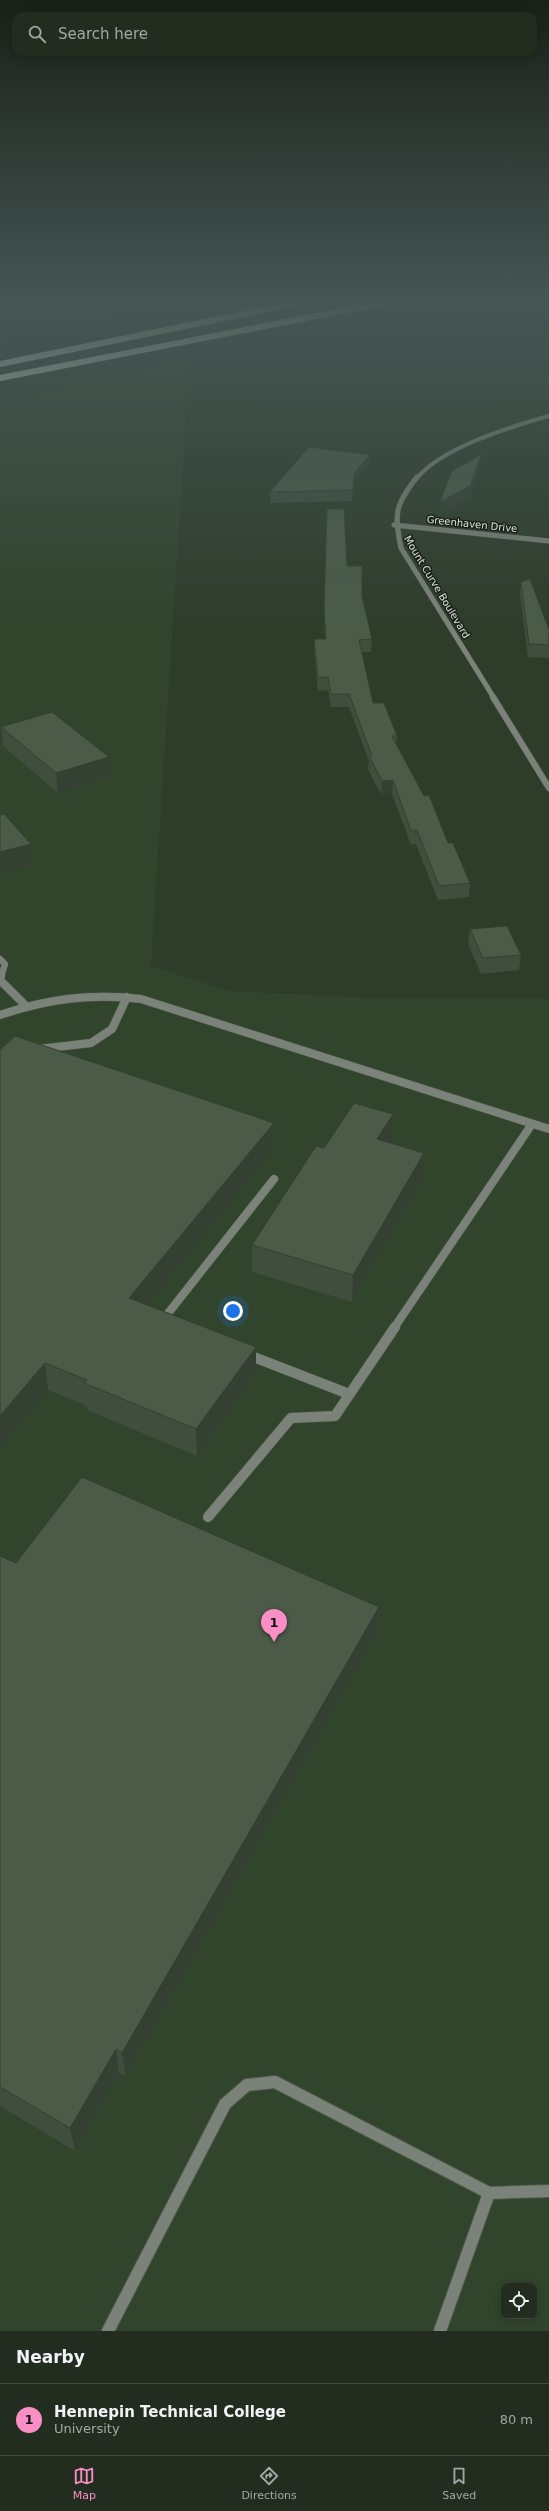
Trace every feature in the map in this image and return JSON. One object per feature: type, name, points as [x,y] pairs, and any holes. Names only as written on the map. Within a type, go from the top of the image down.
[{"type":"street","name":"Mount Curve Boulevard","points":[[549,416],[485,438],[432,464],[420,473],[407,487],[398,502],[394,526],[401,548],[549,788]]},
{"type":"street","name":"Greenhaven Drive","points":[[394,526],[549,541]]},
{"type":"street","points":[[0,959],[5,964],[0,980],[2,985],[26,1006]]},
{"type":"street","points":[[0,1015],[26,1006],[69,996],[90,994],[127,997],[165,1006],[549,1129]]},
{"type":"street","points":[[28,1050],[91,1043],[112,1029],[127,997]]},
{"type":"street","points":[[208,1517],[291,1418],[335,1416],[532,1124]]},
{"type":"street","points":[[168,1323],[161,1320],[274,1179]]},
{"type":"street","points":[[234,1349],[349,1394]]},
{"type":"street","points":[[108,2331],[225,2104],[247,2085],[275,2082],[489,2193],[549,2191]]},
{"type":"street","points":[[440,2331],[489,2193]]},
{"type":"shaded area","points":[[0,412],[186,412],[151,966],[230,991],[394,999],[549,999],[549,2331],[0,2331]]},
{"type":"building","points":[[309,447],[370,455],[354,473],[353,490],[270,492]]},
{"type":"building","points":[[481,455],[470,486],[440,502],[452,471]]},
{"type":"building","points":[[327,509],[344,509],[347,566],[362,566],[362,596],[372,639],[359,640],[373,703],[384,703],[397,736],[392,736],[424,796],[429,795],[448,843],[453,843],[470,883],[439,886],[417,830],[411,831],[393,780],[382,781],[369,756],[372,756],[349,694],[331,694],[328,677],[318,678],[314,639],[326,639],[324,608]]},
{"type":"building","points":[[530,579],[549,630],[549,645],[529,644],[521,582]]},
{"type":"building","points":[[52,712],[109,757],[56,773],[1,727]]},
{"type":"building","points":[[4,814],[31,844],[0,852],[0,815]]},
{"type":"building","points":[[507,926],[521,955],[483,958],[470,929]]},
{"type":"building","points":[[15,1036],[274,1123],[129,1298],[256,1347],[196,1429],[84,1383],[87,1380],[45,1363],[0,1416],[0,1050]]},
{"type":"building","points":[[354,1103],[393,1114],[377,1139],[424,1153],[353,1275],[252,1245],[316,1146],[324,1148]]},
{"type":"building","points":[[82,1477],[379,1607],[122,2053],[116,2049],[70,2128],[0,2087],[0,1556],[16,1563]]},
{"type":"place","name":"Hennepin Technical College","points":[[274,1642]]}]
